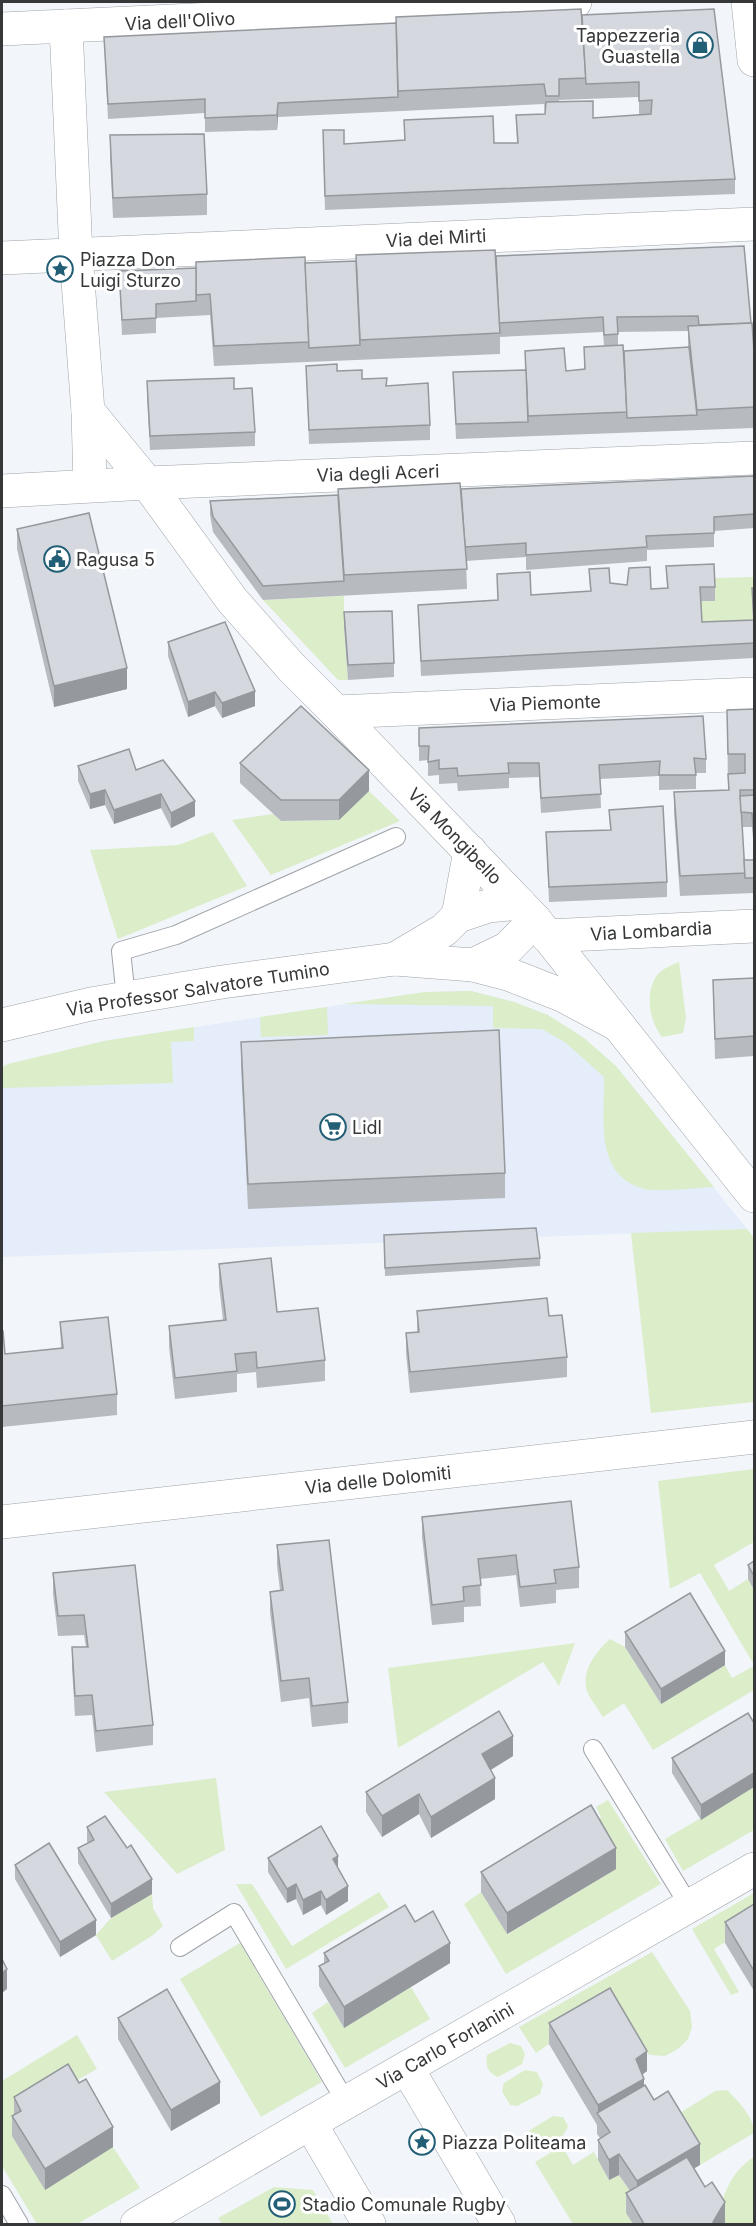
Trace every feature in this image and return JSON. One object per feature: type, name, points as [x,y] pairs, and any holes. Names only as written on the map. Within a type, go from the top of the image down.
[{"type":"street","name":"Via dell'Olivo","points":[[2,29],[574,2]]},
{"type":"street","points":[[748,2],[754,60]]},
{"type":"street","points":[[66,26],[76,255],[88,411],[90,485]]},
{"type":"street","name":"Via dei Mirti","points":[[2,258],[754,224]]},
{"type":"street","name":"Via Mongibello","points":[[88,411],[147,483],[232,600],[291,668],[336,712],[534,920],[618,1026],[749,1181]]},
{"type":"street","name":"Via degli Aceri","points":[[2,491],[90,485],[754,459]]},
{"type":"street","name":"Via Piemonte","points":[[336,712],[754,694]]},
{"type":"street","points":[[395,959],[444,930],[458,916],[470,851]]},
{"type":"street","name":"Via Lombardia","points":[[458,916],[488,906],[534,920],[754,926]]},
{"type":"street","points":[[473,965],[508,948],[534,920]]},
{"type":"street","points":[[395,959],[473,965],[508,974],[564,996],[618,1026]]},
{"type":"street","name":"Via Professor Salvatore Tumino","points":[[2,1025],[126,998],[395,959]]},
{"type":"street","name":"Via delle Dolomiti","points":[[2,1522],[754,1437]]},
{"type":"street","name":"Via Carlo Forlanini","points":[[137,2224],[754,1869]]},
{"type":"street","points":[[406,2068],[499,2224]]},
{"type":"street","points":[[310,2123],[369,2224]]},
{"type":"lane","points":[[126,998],[122,951],[176,935],[396,837]]},
{"type":"lane","points":[[593,1749],[690,1907]]},
{"type":"lane","points":[[180,1947],[234,1913],[346,2103]]},
{"type":"lane","points":[[2,2195],[19,2224]]},
{"type":"shaded area","name":"Lidl","points":[[471,991],[514,1002],[548,1015],[584,1038],[616,1066],[747,1229],[2,1257],[2,1067],[104,1041],[425,992]]},
{"type":"green space","points":[[754,577],[754,603],[752,603],[754,634],[702,637],[700,601],[715,601],[714,578]]},
{"type":"green space","points":[[344,596],[348,680],[338,680],[263,600]]},
{"type":"green space","points":[[369,791],[400,821],[271,875],[232,820],[273,814],[281,821],[339,820]]},
{"type":"green space","points":[[213,832],[247,886],[118,939],[90,850],[178,845]]},
{"type":"green space","points":[[679,962],[686,1018],[683,1033],[662,1037],[651,1015],[651,989],[658,974]]},
{"type":"green space","points":[[471,991],[514,1002],[548,1015],[584,1038],[616,1066],[714,1187],[650,1190],[628,1182],[616,1171],[605,1143],[604,1077],[566,1043],[542,1029],[493,1028],[493,1006],[343,1004],[425,992]]},
{"type":"green space","points":[[327,1007],[328,1035],[261,1037],[260,1017]]},
{"type":"green space","points":[[194,1027],[194,1041],[171,1042],[173,1083],[2,1088],[2,1067],[8,1064],[104,1041]]},
{"type":"green space","points":[[747,1229],[754,1238],[754,1402],[651,1413],[631,1233]]},
{"type":"green space","points":[[754,1469],[754,1542],[714,1565],[729,1591],[748,1579],[754,1590],[754,1665],[700,1573],[670,1589],[658,1481]]},
{"type":"green space","points":[[610,1639],[625,1647],[661,1704],[725,1665],[732,1678],[754,1666],[754,1690],[653,1750],[624,1703],[603,1717],[587,1691],[586,1676],[591,1662]]},
{"type":"green space","points":[[575,1643],[559,1686],[543,1662],[398,1748],[388,1668]]},
{"type":"green space","points":[[216,1778],[225,1850],[177,1874],[104,1792]]},
{"type":"green space","points":[[754,1787],[754,1830],[683,1871],[665,1839]]},
{"type":"green space","points":[[608,1800],[661,1884],[506,1974],[464,1904],[481,1892],[508,1934],[616,1869],[591,1825],[601,1817],[596,1807]]},
{"type":"green space","points":[[236,1884],[252,1884],[292,1946],[379,1892],[389,1907],[286,1969]]},
{"type":"green space","points":[[754,1893],[754,1925],[714,1949],[739,1992],[731,1995],[692,1929]]},
{"type":"green space","points":[[152,1894],[153,1908],[163,1926],[112,1961],[96,1935],[111,1918]]},
{"type":"green space","points":[[240,1943],[322,2082],[261,2117],[180,1979]]},
{"type":"green space","points":[[652,1952],[690,2011],[692,2027],[688,2039],[678,2049],[665,2056],[650,2055],[631,2044],[549,2044],[536,2053],[519,2027]]},
{"type":"green space","points":[[411,1987],[430,2019],[345,2068],[312,2013],[328,2002],[344,2028]]},
{"type":"green space","points":[[77,2035],[97,2069],[68,2085],[45,2190],[113,2147],[140,2188],[77,2224],[37,2224],[2,2166],[2,2081]]},
{"type":"green space","points":[[510,2043],[521,2046],[525,2054],[522,2064],[498,2077],[488,2069],[487,2055]]},
{"type":"green space","points":[[525,2070],[537,2072],[543,2084],[540,2094],[517,2106],[510,2105],[502,2091],[504,2083]]},
{"type":"green space","points":[[727,2090],[748,2115],[754,2133],[700,2165],[672,2118],[715,2091]]},
{"type":"green space","points":[[553,2116],[563,2117],[568,2126],[566,2131],[551,2146],[536,2149],[528,2137],[530,2130]]},
{"type":"green space","points":[[562,2146],[573,2165],[594,2152],[609,2180],[619,2175],[637,2202],[625,2209],[633,2224],[573,2224],[535,2162]]},
{"type":"green space","points":[[754,2158],[754,2224],[724,2224],[718,2212],[727,2188],[739,2170]]},
{"type":"green space","name":"Stadio Comunale Rugby","points":[[274,2187],[313,2190],[333,2224],[222,2224],[218,2218]]},
{"type":"building","points":[[581,9],[586,78],[559,79],[559,96],[546,96],[544,84],[398,91],[396,17]]},
{"type":"building","points":[[714,9],[735,179],[325,196],[323,130],[344,130],[344,144],[405,140],[404,120],[493,116],[494,143],[518,143],[516,115],[545,114],[546,102],[593,101],[593,118],[651,114],[652,100],[639,101],[639,82],[586,84],[582,15]]},
{"type":"building","points":[[396,23],[398,97],[278,103],[277,115],[205,118],[205,99],[108,104],[104,37]]},
{"type":"building","points":[[204,134],[207,194],[113,198],[110,135]]},
{"type":"building","points":[[744,246],[751,323],[699,325],[698,316],[617,317],[618,334],[604,335],[603,317],[499,323],[496,256]]},
{"type":"building","points":[[495,250],[500,333],[360,340],[356,255]]},
{"type":"building","points":[[305,257],[309,342],[214,346],[210,294],[196,295],[196,262]]},
{"type":"building","points":[[356,261],[360,345],[309,348],[305,263]]},
{"type":"building","points":[[196,268],[196,301],[156,304],[156,318],[122,320],[119,271]]},
{"type":"building","points":[[752,323],[754,407],[697,410],[688,326]]},
{"type":"building","points":[[623,345],[627,412],[528,416],[525,351],[564,348],[566,371],[585,369],[584,347]]},
{"type":"building","points":[[689,347],[697,415],[627,418],[624,351]]},
{"type":"building","points":[[337,364],[337,371],[362,370],[362,379],[387,378],[386,386],[428,383],[430,425],[309,430],[306,366]]},
{"type":"building","points":[[526,370],[528,422],[456,424],[453,372]]},
{"type":"building","points":[[234,378],[234,389],[252,388],[255,432],[150,436],[147,381]]},
{"type":"building","points":[[754,476],[754,514],[714,517],[714,533],[646,536],[647,547],[526,555],[526,543],[465,547],[461,489]]},
{"type":"building","points":[[460,483],[467,569],[344,575],[338,489]]},
{"type":"building","points":[[338,495],[344,581],[263,586],[213,517],[210,501]]},
{"type":"building","points":[[89,513],[127,668],[54,686],[17,529]]},
{"type":"building","points":[[714,564],[715,587],[700,587],[702,622],[754,620],[754,643],[421,661],[418,605],[498,600],[497,574],[530,572],[531,595],[591,591],[589,569],[609,568],[610,583],[627,585],[629,568],[650,567],[651,589],[668,588],[666,566]]},
{"type":"building","points":[[752,588],[754,588],[754,620]]},
{"type":"building","points":[[392,611],[394,663],[348,665],[344,612]]},
{"type":"building","points":[[225,622],[255,691],[222,703],[215,692],[188,702],[168,642]]},
{"type":"building","points":[[301,706],[369,770],[339,800],[281,800],[240,763]]},
{"type":"building","points":[[754,709],[754,790],[740,790],[745,873],[680,876],[674,792],[729,790],[728,774],[745,773],[745,754],[728,754],[727,710]]},
{"type":"building","points":[[703,716],[706,759],[694,758],[696,775],[659,775],[660,761],[599,765],[601,794],[541,798],[539,763],[508,763],[509,773],[458,776],[457,768],[439,769],[439,760],[428,762],[429,746],[419,746],[419,728]]},
{"type":"building","points":[[129,749],[136,770],[163,760],[195,801],[171,813],[161,794],[114,810],[105,790],[90,794],[78,766]]},
{"type":"building","points":[[754,795],[754,836],[752,813],[741,812],[740,796]]},
{"type":"building","points":[[663,806],[667,882],[549,887],[546,832],[611,830],[609,810]]},
{"type":"building","points":[[744,860],[754,860],[754,878],[745,878]]},
{"type":"building","points":[[754,978],[754,1036],[715,1039],[713,980]]},
{"type":"building","points":[[499,1030],[505,1173],[248,1184],[241,1042]]},
{"type":"building","points":[[536,1228],[540,1258],[385,1268],[384,1235]]},
{"type":"building","points":[[271,1258],[277,1312],[318,1308],[325,1360],[257,1368],[256,1352],[235,1354],[237,1371],[175,1378],[169,1326],[226,1320],[219,1264]]},
{"type":"building","points":[[547,1298],[549,1316],[562,1315],[567,1357],[410,1372],[406,1333],[419,1332],[417,1311]]},
{"type":"building","points":[[108,1317],[117,1394],[2,1406],[2,1331],[5,1354],[63,1348],[60,1322]]},
{"type":"building","points":[[571,1501],[579,1567],[554,1570],[556,1583],[520,1587],[516,1555],[478,1559],[481,1585],[463,1587],[464,1601],[432,1605],[422,1517]]},
{"type":"building","points":[[329,1540],[348,1702],[312,1706],[309,1678],[281,1681],[270,1592],[283,1590],[277,1545]]},
{"type":"building","points":[[754,1561],[754,1576],[748,1565]]},
{"type":"building","points":[[135,1565],[153,1725],[96,1731],[92,1695],[75,1696],[72,1647],[88,1647],[84,1615],[58,1616],[53,1573]]},
{"type":"building","points":[[690,1593],[725,1651],[661,1689],[625,1632]]},
{"type":"building","points":[[499,1711],[513,1736],[482,1754],[495,1778],[431,1817],[419,1794],[382,1816],[366,1792]]},
{"type":"building","points":[[748,1713],[754,1723],[754,1773],[701,1805],[672,1758]]},
{"type":"building","points":[[591,1805],[616,1848],[507,1913],[481,1872]]},
{"type":"building","points":[[105,1816],[127,1848],[131,1845],[152,1879],[111,1904],[78,1848],[94,1840],[87,1827]]},
{"type":"building","points":[[321,1826],[338,1856],[333,1859],[348,1886],[326,1900],[321,1891],[303,1900],[296,1884],[287,1889],[268,1858]]},
{"type":"building","points":[[49,1843],[96,1920],[60,1942],[15,1865]]},
{"type":"building","points":[[754,1904],[754,1971],[725,1922]]},
{"type":"building","points":[[405,1905],[415,1922],[433,1911],[450,1943],[344,2007],[319,1966],[329,1961],[324,1953]]},
{"type":"building","points":[[2,1959],[7,1969],[2,1973]]},
{"type":"building","points":[[610,1988],[647,2051],[636,2059],[644,2079],[598,2105],[549,2023]]},
{"type":"building","points":[[167,1989],[220,2082],[171,2110],[118,2018]]},
{"type":"building","points":[[68,2064],[79,2083],[86,2079],[113,2127],[45,2169],[12,2116],[21,2111],[14,2097]]},
{"type":"building","points":[[645,2085],[654,2100],[668,2091],[700,2144],[637,2181],[619,2154],[609,2160],[598,2140],[610,2132],[597,2113]]},
{"type":"building","points":[[687,2157],[705,2187],[712,2182],[725,2202],[714,2224],[644,2224],[626,2193]]},
{"type":"place","name":"Tappezzeria Guastella","points":[[700,45]]},
{"type":"place","name":"Piazza Don Luigi Sturzo","points":[[60,269]]},
{"type":"place","name":"Ragusa 5","points":[[57,559]]},
{"type":"place","name":"Lidl","points":[[333,1127]]},
{"type":"place","name":"Piazza Politeama","points":[[422,2142]]},
{"type":"place","name":"Stadio Comunale Rugby","points":[[282,2204]]}]
